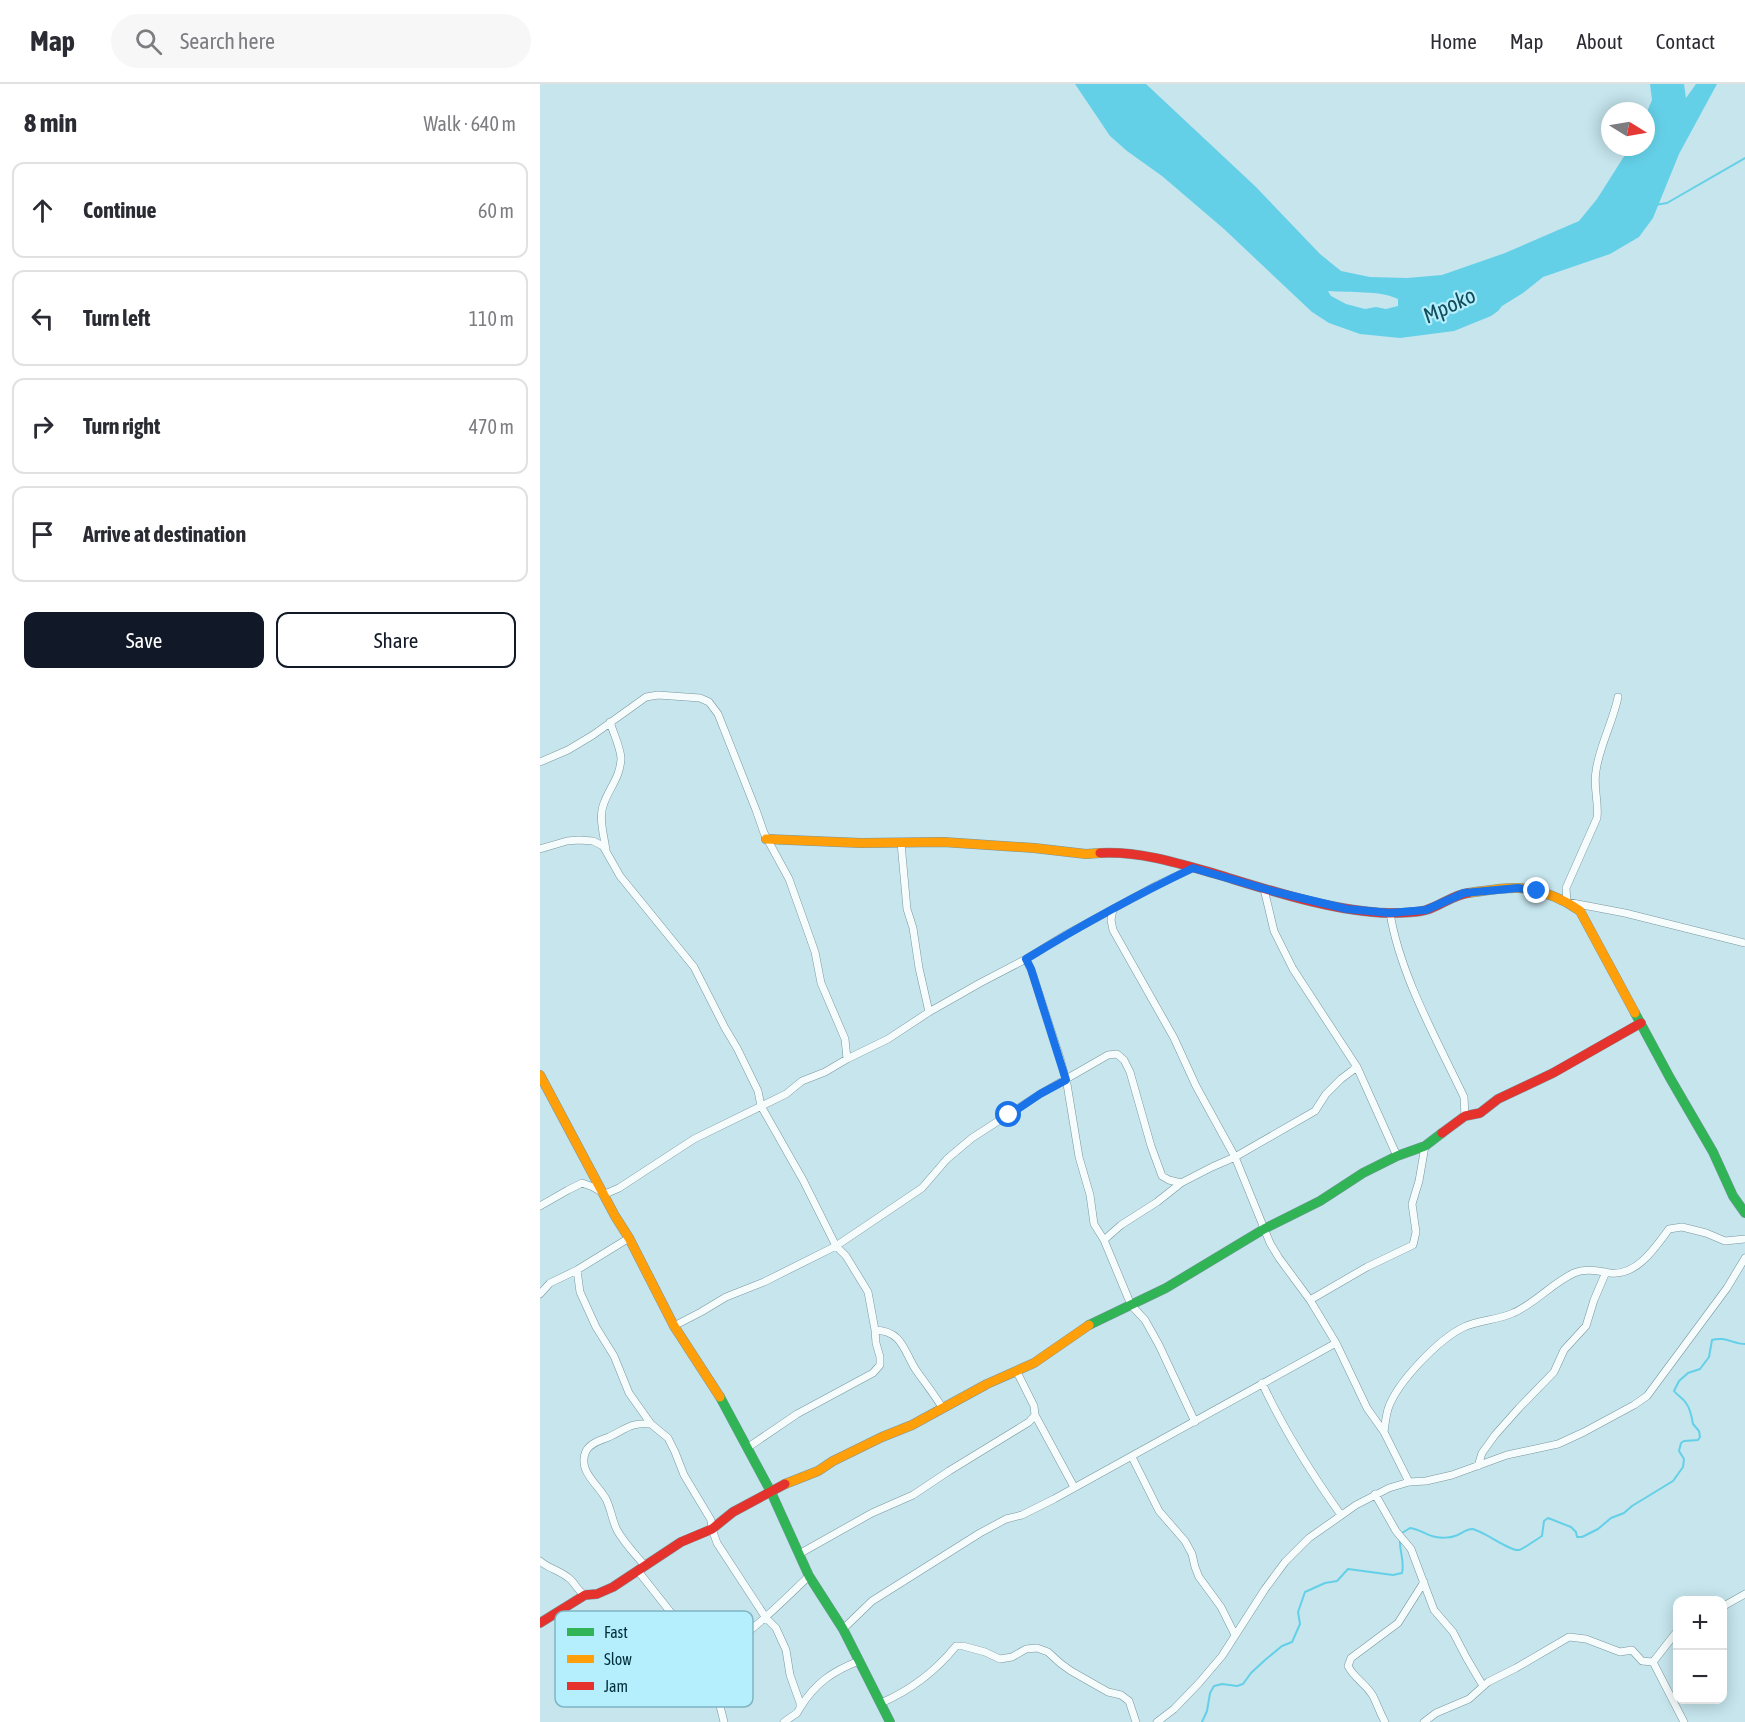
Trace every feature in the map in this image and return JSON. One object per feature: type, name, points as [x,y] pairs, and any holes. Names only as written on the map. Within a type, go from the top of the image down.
[{"type":"street","points":[[540,762],[585,740],[646,697],[667,695],[700,698],[709,702],[718,714],[766,839],[789,879],[815,952],[822,983],[845,1039],[847,1059]]},
{"type":"street","points":[[1567,902],[1566,888],[1597,818],[1598,806],[1594,786],[1596,769],[1618,697]]},
{"type":"street","points":[[606,850],[602,819],[604,804],[618,774],[621,756],[610,722]]},
{"type":"street","points":[[766,839],[861,843],[943,842],[1086,854],[1118,852],[1144,855],[1264,889],[1347,909],[1390,913],[1426,910],[1464,893],[1518,888],[1537,891],[1567,902],[1625,913],[1745,943]]},
{"type":"street","points":[[540,849],[579,840],[593,841],[603,846],[620,876],[694,967],[758,1091],[761,1107],[803,1180],[836,1246],[846,1256],[868,1292],[880,1357],[879,1365],[873,1373],[797,1414],[747,1448]]},
{"type":"street","points":[[901,843],[907,909],[913,928],[929,1012]]},
{"type":"street","points":[[605,1194],[619,1188],[694,1139],[761,1107],[786,1094],[802,1081],[825,1072],[888,1039],[929,1012],[1156,885],[1193,868]]},
{"type":"street","points":[[1264,889],[1274,931],[1293,969],[1357,1067],[1396,1156]]},
{"type":"street","points":[[1567,902],[1580,911],[1713,1152],[1733,1196],[1745,1213]]},
{"type":"street","points":[[1113,909],[1111,920],[1113,930],[1174,1038],[1196,1086],[1235,1157],[1264,1229],[1279,1258],[1310,1300],[1336,1343],[1367,1408],[1384,1432],[1409,1482]]},
{"type":"street","points":[[1390,913],[1393,932],[1403,963],[1464,1097],[1465,1116]]},
{"type":"street","points":[[1026,959],[1066,1080],[1094,1224],[1104,1240],[1131,1305],[1145,1320],[1159,1345],[1195,1422]]},
{"type":"street","points":[[559,1611],[585,1595],[597,1594],[613,1587],[681,1542],[712,1528],[733,1512],[795,1479],[818,1472],[832,1461],[912,1425],[987,1384],[1034,1363],[1090,1324],[1166,1288],[1264,1229],[1320,1201],[1363,1173],[1396,1156],[1425,1146],[1465,1116],[1480,1113],[1498,1099],[1553,1073],[1641,1023]]},
{"type":"street","points":[[674,1326],[726,1297],[764,1282],[836,1246],[922,1188],[947,1159],[972,1138],[1040,1094],[1108,1055],[1117,1054],[1124,1060],[1130,1072],[1162,1176],[1181,1183]]},
{"type":"street","points":[[1104,1240],[1121,1225],[1157,1202],[1181,1183],[1235,1157],[1315,1111],[1326,1094],[1357,1067]]},
{"type":"street","points":[[540,1075],[674,1326],[718,1393],[771,1492],[809,1576],[843,1629],[890,1722]]},
{"type":"street","points":[[1310,1300],[1367,1267],[1413,1245],[1416,1232],[1412,1204],[1425,1146]]},
{"type":"street","points":[[540,1206],[582,1184],[605,1194]]},
{"type":"street","points":[[1384,1432],[1389,1408],[1416,1367],[1438,1344],[1465,1327],[1512,1314],[1534,1302],[1574,1273],[1588,1270],[1614,1273],[1628,1271],[1650,1254],[1669,1229],[1682,1227],[1725,1241],[1745,1239]]},
{"type":"street","points":[[540,1294],[550,1283],[577,1270],[629,1238]]},
{"type":"street","points":[[1157,1722],[1174,1709],[1222,1656],[1265,1589],[1285,1562],[1309,1538],[1375,1494],[1409,1482],[1426,1481],[1478,1466],[1507,1455],[1558,1444],[1634,1405],[1647,1396],[1727,1288],[1745,1258]]},
{"type":"street","points":[[577,1270],[580,1292],[596,1327],[614,1356],[629,1393],[651,1424],[668,1438],[684,1475],[711,1520],[717,1543],[766,1618],[776,1628],[786,1650],[790,1675],[800,1708]]},
{"type":"street","points":[[1478,1466],[1482,1453],[1495,1435],[1554,1372],[1564,1350],[1586,1326],[1606,1272]]},
{"type":"street","points":[[875,1330],[885,1330],[900,1340],[915,1369],[944,1409]]},
{"type":"street","points":[[843,1629],[872,1601],[970,1539],[1006,1519],[1033,1510],[1132,1457],[1336,1343]]},
{"type":"street","points":[[1017,1372],[1034,1406],[1035,1415],[1074,1487]]},
{"type":"street","points":[[1262,1383],[1274,1409],[1308,1468],[1341,1515]]},
{"type":"street","points":[[799,1554],[872,1513],[913,1495],[1029,1422],[1035,1415]]},
{"type":"street","points":[[651,1424],[630,1425],[595,1442],[586,1449],[584,1458],[587,1476],[606,1501],[618,1531],[672,1611]]},
{"type":"street","points":[[1132,1457],[1160,1511],[1185,1541],[1199,1576],[1221,1607],[1235,1635]]},
{"type":"street","points":[[1375,1494],[1396,1531],[1411,1549],[1434,1610],[1453,1632],[1483,1686]]},
{"type":"street","points":[[540,1562],[572,1580],[579,1592],[585,1595]]},
{"type":"street","points":[[753,1629],[809,1576]]},
{"type":"street","points":[[1385,1722],[1378,1712],[1372,1695],[1352,1674],[1348,1666],[1351,1658],[1398,1623],[1424,1582]]},
{"type":"street","points":[[1727,1604],[1745,1594]]},
{"type":"street","points":[[540,1623],[555,1614]]},
{"type":"street","points":[[1653,1662],[1673,1635]]},
{"type":"street","points":[[1424,1722],[1436,1713],[1469,1699],[1483,1686],[1569,1637],[1586,1639],[1620,1652],[1632,1650],[1642,1661],[1653,1662]]},
{"type":"street","points":[[881,1703],[903,1693],[929,1675],[943,1663],[956,1646],[985,1652],[1000,1659],[1012,1657],[1026,1649],[1037,1648],[1048,1652],[1059,1663],[1108,1692],[1121,1695],[1129,1701],[1136,1722]]},
{"type":"street","points":[[784,1722],[797,1713],[807,1696],[824,1678],[859,1661]]},
{"type":"street","points":[[1653,1662],[1684,1722]]},
{"type":"street","points":[[720,1707],[724,1722]]},
{"type":"water","name":"Mpoko","points":[[1075,84],[1146,84],[1256,187],[1320,254],[1341,271],[1370,277],[1407,278],[1442,275],[1505,253],[1579,221],[1597,199],[1624,156],[1655,156],[1655,102],[1651,102],[1650,84],[1684,84],[1686,98],[1696,84],[1717,84],[1679,154],[1653,218],[1639,237],[1610,254],[1543,277],[1491,316],[1454,331],[1400,338],[1360,334],[1329,323],[1312,312],[1224,229],[1162,176],[1110,136]],"holes":[[[1328,291],[1374,293],[1398,299],[1398,306],[1386,309],[1376,307],[1365,309],[1346,304],[1331,296]]]},
{"type":"waterway","points":[[1655,205],[1667,203],[1745,158]]},
{"type":"waterway","points":[[1402,1533],[1410,1528],[1446,1538],[1472,1529],[1510,1548],[1519,1550],[1542,1536],[1544,1521],[1548,1518],[1571,1527],[1577,1537],[1598,1529],[1611,1518],[1624,1513],[1673,1481],[1683,1467],[1684,1459],[1679,1451],[1681,1443],[1698,1440],[1700,1437],[1687,1405],[1674,1391],[1679,1381],[1688,1373],[1700,1369],[1709,1357],[1712,1340],[1721,1339],[1745,1344]]},
{"type":"waterway","points":[[1202,1722],[1214,1686],[1243,1684],[1265,1660],[1282,1646],[1292,1642],[1300,1624],[1298,1612],[1305,1592],[1325,1583],[1337,1581],[1348,1569],[1393,1575],[1402,1573],[1400,1539]]},
{"type":"traffic: fast","points":[[1635,1013],[1713,1152],[1733,1196],[1745,1213]]},
{"type":"traffic: fast","points":[[1089,1325],[1166,1288],[1264,1229],[1320,1201],[1363,1173],[1397,1156],[1425,1146],[1442,1133]]},
{"type":"traffic: fast","points":[[720,1397],[771,1492],[809,1576],[843,1629],[890,1722]]},
{"type":"traffic: slow","points":[[766,839],[861,843],[943,842],[1086,854],[1100,853]]},
{"type":"traffic: slow","points":[[1468,893],[1507,888],[1527,889],[1551,896],[1580,911],[1635,1013]]},
{"type":"traffic: slow","points":[[540,1075],[674,1326],[720,1397]]},
{"type":"traffic: slow","points":[[785,1484],[818,1471],[833,1461],[912,1425],[987,1384],[1034,1363],[1089,1325]]},
{"type":"traffic: jam","points":[[1100,853],[1130,854],[1159,859],[1302,899],[1368,912],[1422,911],[1468,893]]},
{"type":"traffic: jam","points":[[1442,1133],[1465,1116],[1480,1113],[1498,1099],[1553,1073],[1641,1023]]},
{"type":"traffic: jam","points":[[559,1611],[585,1595],[597,1594],[613,1587],[681,1542],[712,1529],[733,1512],[785,1484]]},
{"type":"traffic: jam","points":[[540,1623],[555,1614]]},
{"type":"route","points":[[1009,1115],[1066,1080],[1026,959],[1156,885],[1193,868],[1272,891],[1347,909],[1390,913],[1426,910],[1464,893],[1518,888],[1537,891]]}]
